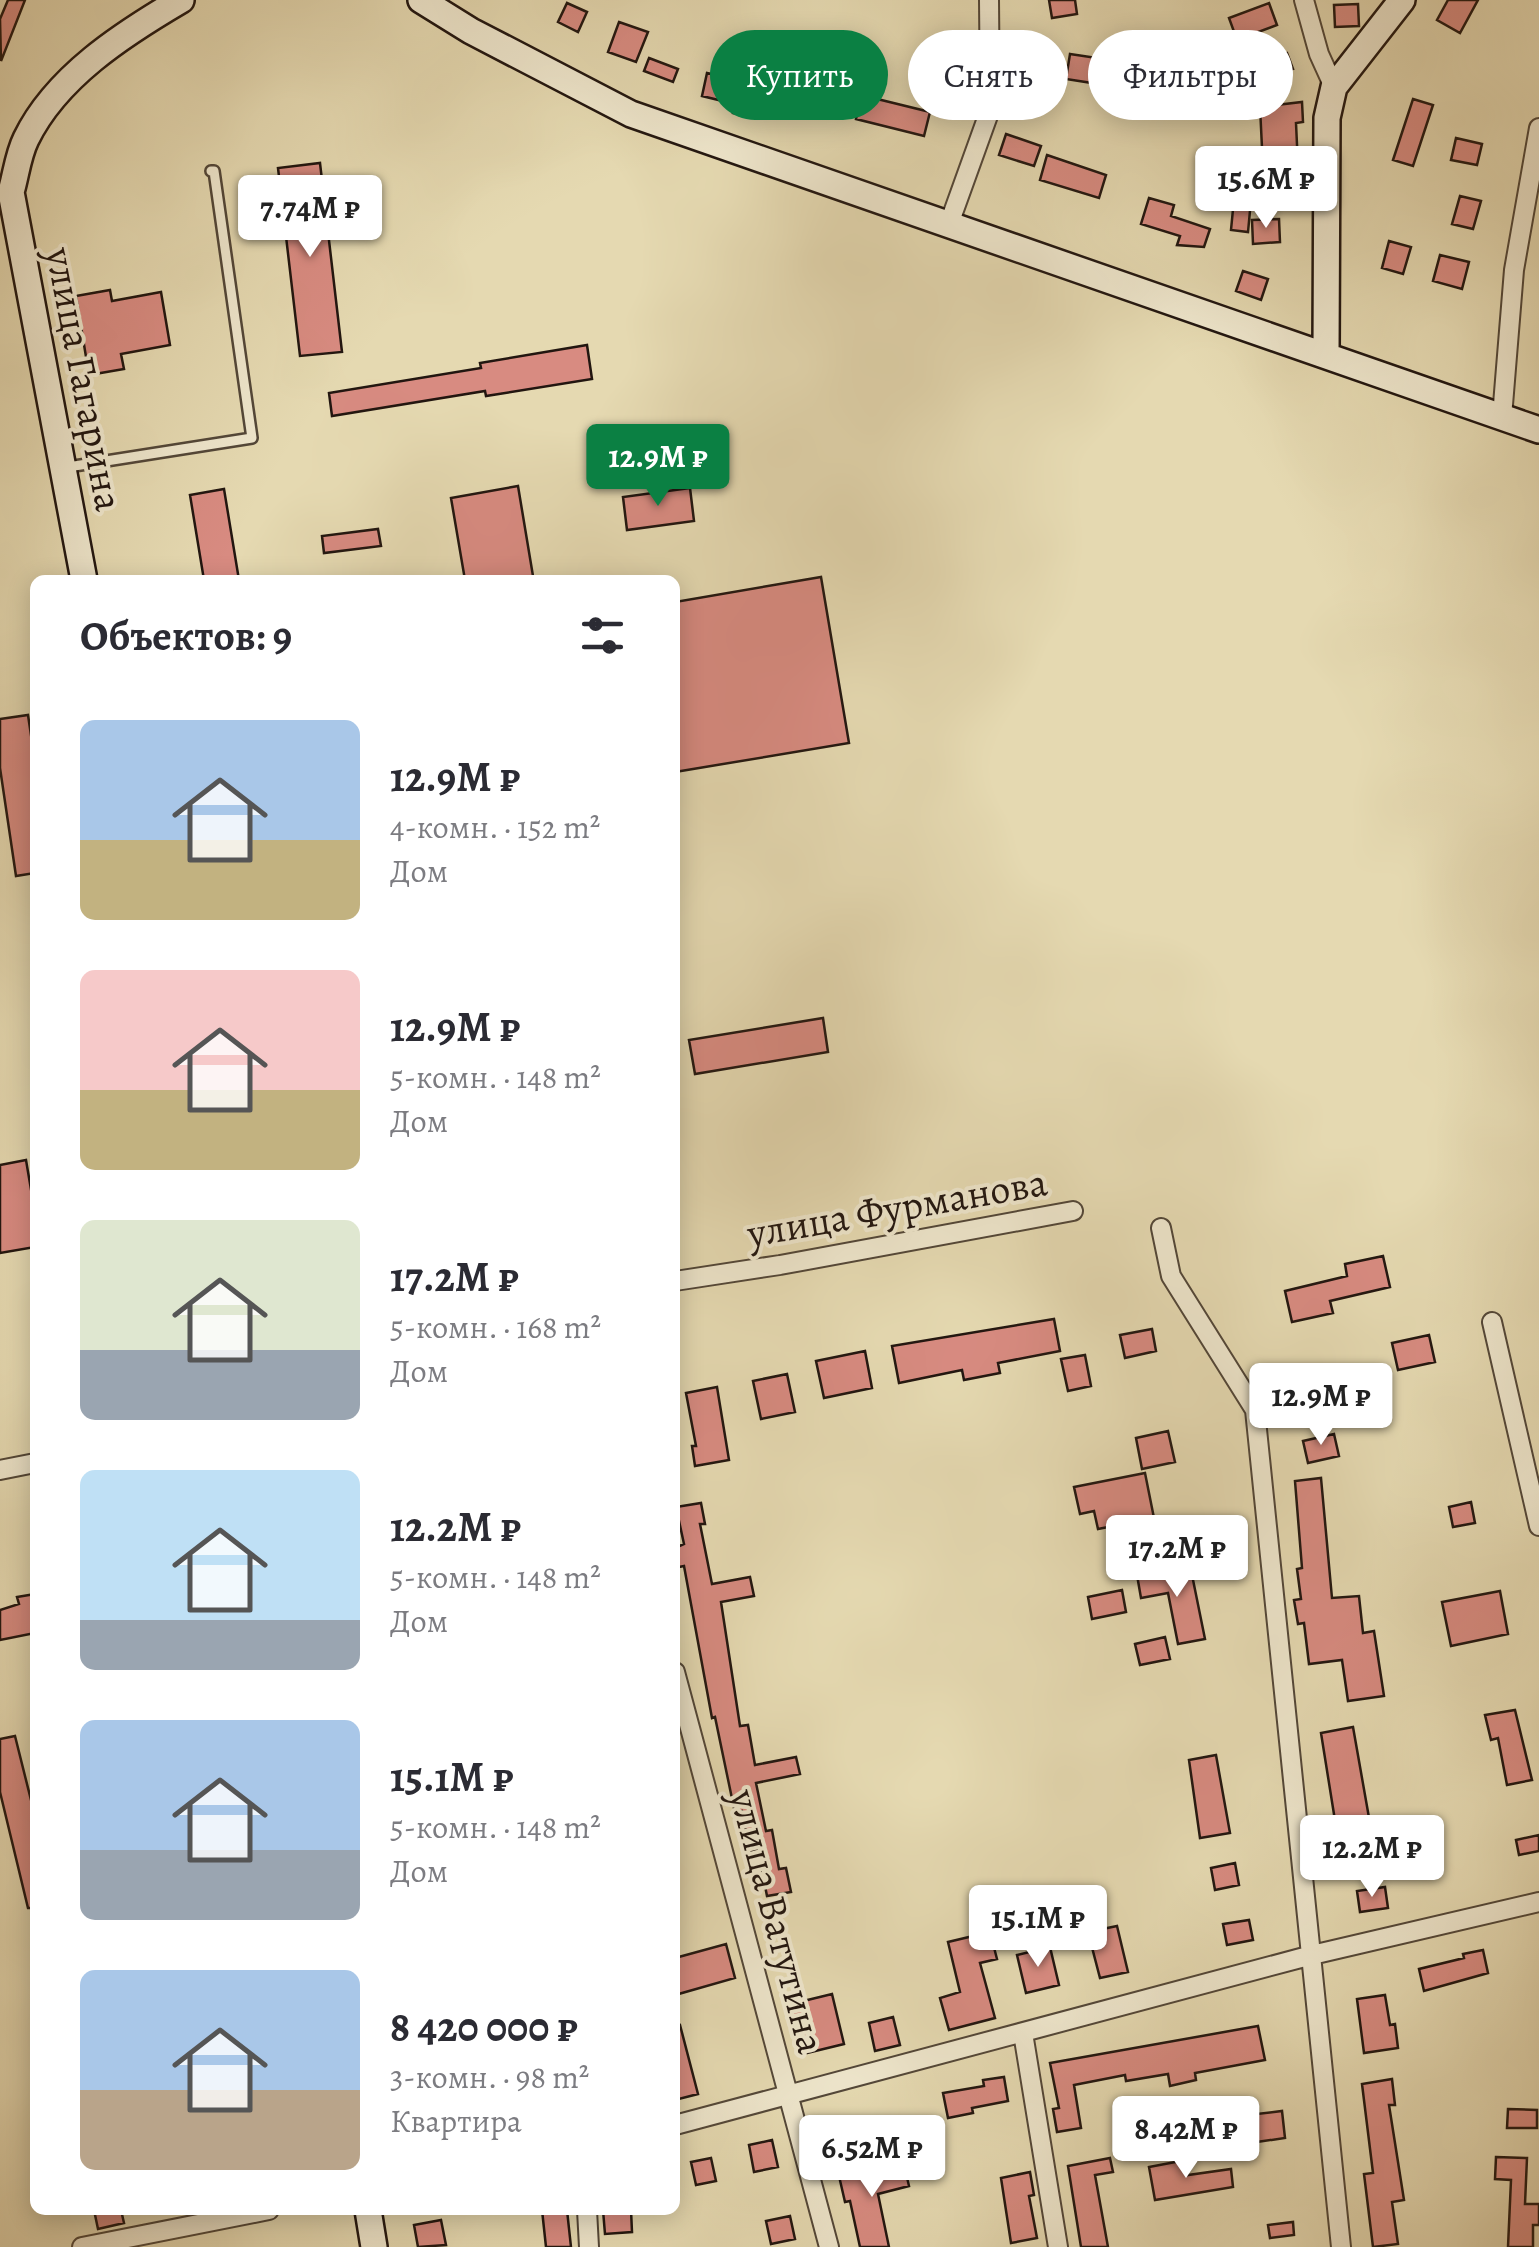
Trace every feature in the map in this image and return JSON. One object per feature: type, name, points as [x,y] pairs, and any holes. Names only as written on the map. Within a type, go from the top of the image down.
[{"type":"main road","points":[[6,193],[24,141],[54,95],[113,44],[181,0]]},
{"type":"main road","points":[[421,0],[471,31],[630,114],[1539,430]]},
{"type":"main road","points":[[1326,356],[1327,118],[1334,87],[1402,0]]},
{"type":"main road","name":"улица Гагарина","points":[[6,193],[65,467],[83,575]]},
{"type":"main road","points":[[369,2215],[374,2247]]},
{"type":"street","points":[[949,224],[990,110],[989,0]]},
{"type":"street","points":[[1304,0],[1319,54],[1334,87]]},
{"type":"street","points":[[1502,417],[1514,270],[1539,128]]},
{"type":"street","name":"улица Фурманова","points":[[680,1280],[1072,1211]]},
{"type":"street","points":[[1162,1228],[1171,1276],[1256,1410],[1341,2247]]},
{"type":"street","points":[[1492,1322],[1539,1526]]},
{"type":"street","points":[[0,1470],[30,1465]]},
{"type":"street","name":"улица Ватутина","points":[[680,1691],[829,2247]]},
{"type":"street","points":[[680,2124],[1312,1956],[1539,1902]]},
{"type":"street","points":[[1023,2033],[1058,2247]]},
{"type":"street","points":[[82,2247],[244,2215]]},
{"type":"street","points":[[587,2215],[589,2247]]},
{"type":"lane","points":[[65,467],[252,438],[211,171]]},
{"type":"building","points":[[8,0],[25,0],[1,61],[0,19]]},
{"type":"building","points":[[1049,0],[1075,0],[1077,14],[1052,18]]},
{"type":"building","points":[[1448,0],[1478,0],[1460,33],[1437,20]]},
{"type":"building","points":[[567,3],[587,12],[578,32],[558,22]]},
{"type":"building","points":[[1269,3],[1277,25],[1264,30],[1233,30],[1229,18]]},
{"type":"building","points":[[1358,4],[1359,26],[1335,27],[1334,5]]},
{"type":"building","points":[[619,22],[648,32],[636,62],[608,52]]},
{"type":"building","points":[[1070,54],[1088,57],[1088,82],[1068,79]]},
{"type":"building","points":[[649,58],[678,69],[673,82],[644,71]]},
{"type":"building","points":[[707,73],[710,74],[710,98],[702,96]]},
{"type":"building","points":[[1413,99],[1433,105],[1413,166],[1393,160]]},
{"type":"building","points":[[888,102],[908,107],[908,120],[928,120],[924,136],[860,120],[888,120]]},
{"type":"building","points":[[1302,102],[1303,122],[1296,123],[1298,166],[1263,168],[1261,120],[1293,120],[1293,103]]},
{"type":"building","points":[[1006,134],[1041,146],[1034,166],[999,155]]},
{"type":"building","points":[[1456,138],[1482,144],[1477,165],[1451,160]]},
{"type":"building","points":[[1047,155],[1106,175],[1099,198],[1040,180]]},
{"type":"building","points":[[320,163],[342,352],[300,356],[278,168]]},
{"type":"building","points":[[1216,168],[1245,170],[1244,193],[1214,192]]},
{"type":"building","points":[[1460,196],[1481,201],[1473,229],[1452,224]]},
{"type":"building","points":[[1149,198],[1174,205],[1171,216],[1210,229],[1204,247],[1177,245],[1180,236],[1141,224]]},
{"type":"building","points":[[1234,199],[1251,200],[1248,232],[1231,230]]},
{"type":"building","points":[[1279,219],[1280,242],[1253,244],[1252,220]]},
{"type":"building","points":[[1389,241],[1411,247],[1403,274],[1382,268]]},
{"type":"building","points":[[1440,255],[1469,262],[1462,289],[1433,281]]},
{"type":"building","points":[[1243,271],[1268,279],[1261,300],[1236,291]]},
{"type":"building","points":[[110,290],[112,301],[161,292],[170,345],[121,354],[124,369],[89,375],[76,296]]},
{"type":"building","points":[[587,345],[592,379],[486,396],[485,391],[332,416],[329,393],[481,368],[480,363]]},
{"type":"building","points":[[663,431],[666,451],[614,460],[611,440]]},
{"type":"building","points":[[518,486],[533,575],[464,575],[451,498]]},
{"type":"building","points":[[690,488],[694,521],[627,530],[623,497]]},
{"type":"building","points":[[224,489],[238,575],[203,575],[190,495]]},
{"type":"building","points":[[378,529],[381,546],[324,553],[322,536]]},
{"type":"building","points":[[821,577],[849,743],[680,771],[680,601]]},
{"type":"building","points":[[28,715],[30,728],[30,874],[16,876],[0,768],[0,719]]},
{"type":"building","points":[[823,1018],[828,1052],[695,1074],[689,1040]]},
{"type":"building","points":[[26,1160],[30,1248],[0,1253],[0,1165]]},
{"type":"building","points":[[1383,1256],[1390,1287],[1330,1301],[1333,1313],[1292,1322],[1285,1291],[1347,1276],[1345,1264]]},
{"type":"building","points":[[1054,1319],[1060,1351],[998,1363],[1000,1373],[964,1380],[962,1370],[899,1383],[892,1346]]},
{"type":"building","points":[[1152,1329],[1156,1351],[1125,1358],[1120,1335]]},
{"type":"building","points":[[1429,1335],[1435,1362],[1398,1370],[1392,1343]]},
{"type":"building","points":[[865,1351],[872,1388],[824,1398],[816,1361]]},
{"type":"building","points":[[1085,1355],[1091,1386],[1068,1391],[1061,1359]]},
{"type":"building","points":[[787,1374],[795,1412],[761,1419],[753,1381]]},
{"type":"building","points":[[717,1387],[729,1460],[695,1466],[692,1446],[696,1446],[686,1393]]},
{"type":"building","points":[[1168,1431],[1175,1462],[1142,1469],[1136,1438]]},
{"type":"building","points":[[1334,1434],[1339,1456],[1308,1463],[1303,1441]]},
{"type":"building","points":[[1145,1473],[1154,1518],[1098,1529],[1094,1511],[1080,1514],[1074,1487]]},
{"type":"building","points":[[1321,1478],[1332,1598],[1359,1596],[1363,1633],[1374,1631],[1384,1696],[1348,1701],[1342,1660],[1309,1664],[1304,1623],[1298,1624],[1294,1600],[1301,1599],[1297,1569],[1302,1568],[1295,1481]]},
{"type":"building","points":[[1471,1502],[1475,1523],[1453,1527],[1449,1507]]},
{"type":"building","points":[[701,1503],[705,1524],[700,1524],[712,1584],[750,1577],[754,1596],[721,1602],[740,1726],[748,1725],[755,1765],[796,1757],[800,1774],[756,1783],[766,1831],[772,1830],[779,1869],[786,1868],[791,1892],[767,1896],[758,1850],[750,1852],[742,1811],[735,1813],[715,1717],[712,1718],[684,1566],[680,1567],[680,1546],[684,1544],[680,1506]]},
{"type":"building","points":[[1190,1565],[1205,1639],[1178,1644],[1168,1593],[1141,1598],[1137,1575]]},
{"type":"building","points":[[1122,1590],[1126,1612],[1092,1619],[1088,1597]]},
{"type":"building","points":[[1500,1591],[1508,1634],[1451,1646],[1442,1602]]},
{"type":"building","points":[[30,1595],[30,1634],[0,1640],[0,1610],[19,1604],[17,1597]]},
{"type":"building","points":[[1165,1637],[1170,1659],[1140,1665],[1135,1644]]},
{"type":"building","points":[[1515,1710],[1532,1780],[1507,1785],[1498,1738],[1491,1740],[1485,1715]]},
{"type":"building","points":[[1353,1727],[1371,1829],[1337,1833],[1321,1733]]},
{"type":"building","points":[[15,1736],[30,1796],[30,1908],[0,1792],[0,1739]]},
{"type":"building","points":[[1216,1755],[1230,1833],[1200,1838],[1189,1760]]},
{"type":"building","points":[[1539,1835],[1539,1851],[1519,1855],[1516,1840]]},
{"type":"building","points":[[1235,1863],[1239,1885],[1215,1890],[1211,1868]]},
{"type":"building","points":[[1385,1887],[1388,1908],[1360,1912],[1357,1891]]},
{"type":"building","points":[[1249,1920],[1253,1940],[1227,1945],[1223,1924]]},
{"type":"building","points":[[1117,1926],[1128,1972],[1100,1978],[1088,1932]]},
{"type":"building","points":[[990,1932],[997,1959],[980,1963],[995,2018],[949,2030],[940,1998],[960,1992],[948,1942]]},
{"type":"building","points":[[726,1944],[735,1978],[680,1994],[680,1957]]},
{"type":"building","points":[[1050,1947],[1059,1985],[1026,1993],[1017,1955]]},
{"type":"building","points":[[1483,1950],[1488,1973],[1424,1991],[1419,1969]]},
{"type":"building","points":[[832,1994],[844,2044],[799,2055],[787,2005]]},
{"type":"building","points":[[1385,1995],[1398,2048],[1364,2053],[1357,1999]]},
{"type":"building","points":[[893,2017],[900,2045],[875,2051],[869,2023]]},
{"type":"building","points":[[680,2025],[698,2094],[680,2099]]},
{"type":"building","points":[[1258,2026],[1265,2060],[1195,2073],[1196,2080],[1170,2086],[1168,2074],[1126,2081],[1125,2075],[1074,2085],[1081,2128],[1057,2132],[1053,2109],[1059,2108],[1050,2063]]},
{"type":"building","points":[[1004,2077],[1008,2101],[972,2108],[973,2113],[948,2118],[943,2093],[984,2086],[983,2080]]},
{"type":"building","points":[[1392,2079],[1395,2105],[1389,2105],[1404,2200],[1392,2202],[1398,2244],[1373,2247],[1364,2174],[1373,2173],[1362,2084]]},
{"type":"building","points":[[1508,2109],[1537,2110],[1537,2128],[1507,2128]]},
{"type":"building","points":[[1282,2111],[1285,2138],[1243,2144],[1239,2116]]},
{"type":"building","points":[[856,2119],[861,2142],[838,2147],[833,2124]]},
{"type":"building","points":[[772,2140],[778,2167],[754,2172],[749,2145]]},
{"type":"building","points":[[1496,2157],[1527,2158],[1525,2204],[1539,2204],[1539,2225],[1533,2225],[1533,2247],[1508,2247],[1511,2180],[1495,2179]]},
{"type":"building","points":[[711,2158],[716,2181],[696,2185],[691,2162]]},
{"type":"building","points":[[1110,2158],[1113,2172],[1095,2175],[1108,2247],[1081,2247],[1068,2166]]},
{"type":"building","points":[[903,2160],[909,2186],[878,2194],[889,2247],[860,2247],[850,2201],[845,2202],[839,2176]]},
{"type":"building","points":[[1186,2160],[1188,2175],[1231,2169],[1233,2187],[1155,2200],[1149,2167]]},
{"type":"building","points":[[1030,2172],[1034,2195],[1029,2196],[1037,2238],[1011,2243],[1001,2178]]},
{"type":"building","points":[[95,2215],[122,2215],[124,2223],[98,2229]]},
{"type":"building","points":[[543,2215],[568,2215],[571,2247],[546,2247]]},
{"type":"building","points":[[603,2215],[631,2215],[632,2232],[605,2234]]},
{"type":"building","points":[[790,2216],[795,2239],[771,2244],[766,2221]]},
{"type":"building","points":[[441,2220],[446,2245],[418,2247],[414,2225]]},
{"type":"building","points":[[1293,2222],[1294,2235],[1270,2238],[1268,2225]]}]
